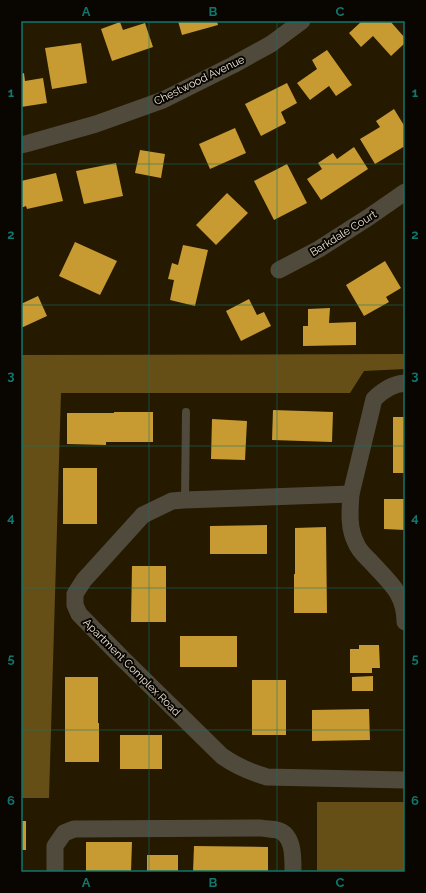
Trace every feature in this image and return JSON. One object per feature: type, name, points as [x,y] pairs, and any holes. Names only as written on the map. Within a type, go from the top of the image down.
[{"type":"street","name":"Chestwood Avenue","points":[[21,145],[96,124],[163,100],[271,44],[302,21]]},
{"type":"street","name":"Barkdale Court","points":[[279,270],[319,249],[405,192]]},
{"type":"street","points":[[405,383],[391,386],[374,398],[351,494],[350,504],[350,525],[354,541],[360,550],[394,587],[402,601],[405,622]]},
{"type":"street","name":"Apartment Complex Road","points":[[351,494],[172,501],[143,515],[84,580],[75,594],[74,605],[79,614],[123,659],[222,756],[230,762],[246,770],[267,777],[405,779]]},
{"type":"street","points":[[55,872],[55,846],[64,833],[74,829],[261,828],[278,830],[286,834],[292,850],[293,872]]},
{"type":"lane","points":[[185,500],[186,412]]},
{"type":"shaded area","points":[[405,354],[405,369],[364,371],[350,393],[61,393],[49,798],[21,798],[21,355]]},
{"type":"shaded area","points":[[317,802],[405,802],[405,872],[317,872]]},
{"type":"building","points":[[178,21],[217,21],[218,25],[182,35]]},
{"type":"building","points":[[362,21],[390,21],[405,38],[405,43],[391,56],[373,36],[361,47],[349,33]]},
{"type":"building","points":[[120,22],[123,30],[145,23],[153,47],[112,61],[101,29]]},
{"type":"building","points":[[81,43],[87,83],[52,89],[45,48]]},
{"type":"building","points":[[327,50],[352,85],[336,96],[329,86],[310,100],[297,83],[317,69],[312,60]]},
{"type":"building","points":[[24,73],[25,81],[43,78],[47,103],[21,107],[21,74]]},
{"type":"building","points":[[287,83],[297,103],[281,112],[286,123],[261,136],[245,104]]},
{"type":"building","points":[[394,109],[405,127],[405,146],[375,164],[360,139],[380,127],[376,121]]},
{"type":"building","points":[[235,128],[246,153],[210,169],[199,144]]},
{"type":"building","points":[[354,147],[368,169],[321,200],[307,179],[322,169],[318,163],[333,153],[337,159]]},
{"type":"building","points":[[140,150],[165,154],[161,178],[135,173]]},
{"type":"building","points":[[116,163],[123,196],[84,204],[76,171]]},
{"type":"building","points":[[287,164],[307,203],[274,220],[254,181]]},
{"type":"building","points":[[56,173],[63,201],[27,209],[26,206],[21,208],[21,181]]},
{"type":"building","points":[[227,193],[248,213],[216,245],[196,225]]},
{"type":"building","points":[[75,242],[117,261],[100,295],[59,276]]},
{"type":"building","points":[[183,245],[208,250],[195,306],[170,300],[174,280],[168,279],[172,263],[178,265]]},
{"type":"building","points":[[385,261],[401,288],[386,297],[389,302],[364,316],[346,285]]},
{"type":"building","points":[[38,296],[47,316],[21,328],[21,304]]},
{"type":"building","points":[[249,299],[257,315],[264,312],[271,326],[241,341],[226,311]]},
{"type":"building","points":[[330,308],[329,323],[356,322],[356,345],[303,346],[303,326],[308,326],[308,309]]},
{"type":"building","points":[[273,410],[333,412],[332,442],[272,440]]},
{"type":"building","points":[[153,412],[153,442],[106,442],[106,445],[67,444],[67,413]]},
{"type":"building","points":[[393,417],[405,417],[405,473],[393,473]]},
{"type":"building","points":[[212,419],[247,421],[245,460],[211,459]]},
{"type":"building","points":[[63,468],[97,468],[97,524],[63,524]]},
{"type":"building","points":[[384,499],[405,499],[405,530],[384,529]]},
{"type":"building","points":[[267,525],[267,554],[210,554],[210,526]]},
{"type":"building","points":[[326,527],[327,613],[294,613],[295,528]]},
{"type":"building","points":[[132,566],[166,566],[166,622],[131,622]]},
{"type":"building","points":[[180,636],[237,636],[237,667],[180,667]]},
{"type":"building","points":[[359,645],[379,645],[380,668],[372,668],[372,673],[350,673],[350,649],[359,649]]},
{"type":"building","points":[[373,676],[373,691],[352,691],[352,677]]},
{"type":"building","points":[[65,677],[98,677],[99,762],[65,762]]},
{"type":"building","points":[[252,680],[286,680],[286,735],[252,735]]},
{"type":"building","points":[[369,709],[370,740],[312,741],[312,710]]},
{"type":"building","points":[[120,735],[162,735],[162,769],[120,769]]},
{"type":"building","points":[[21,821],[26,821],[26,850],[21,850]]},
{"type":"building","points":[[86,842],[132,842],[131,872],[86,872]]},
{"type":"building","points":[[194,846],[268,847],[268,872],[193,872]]},
{"type":"building","points":[[147,855],[178,855],[178,872],[147,872]]}]
